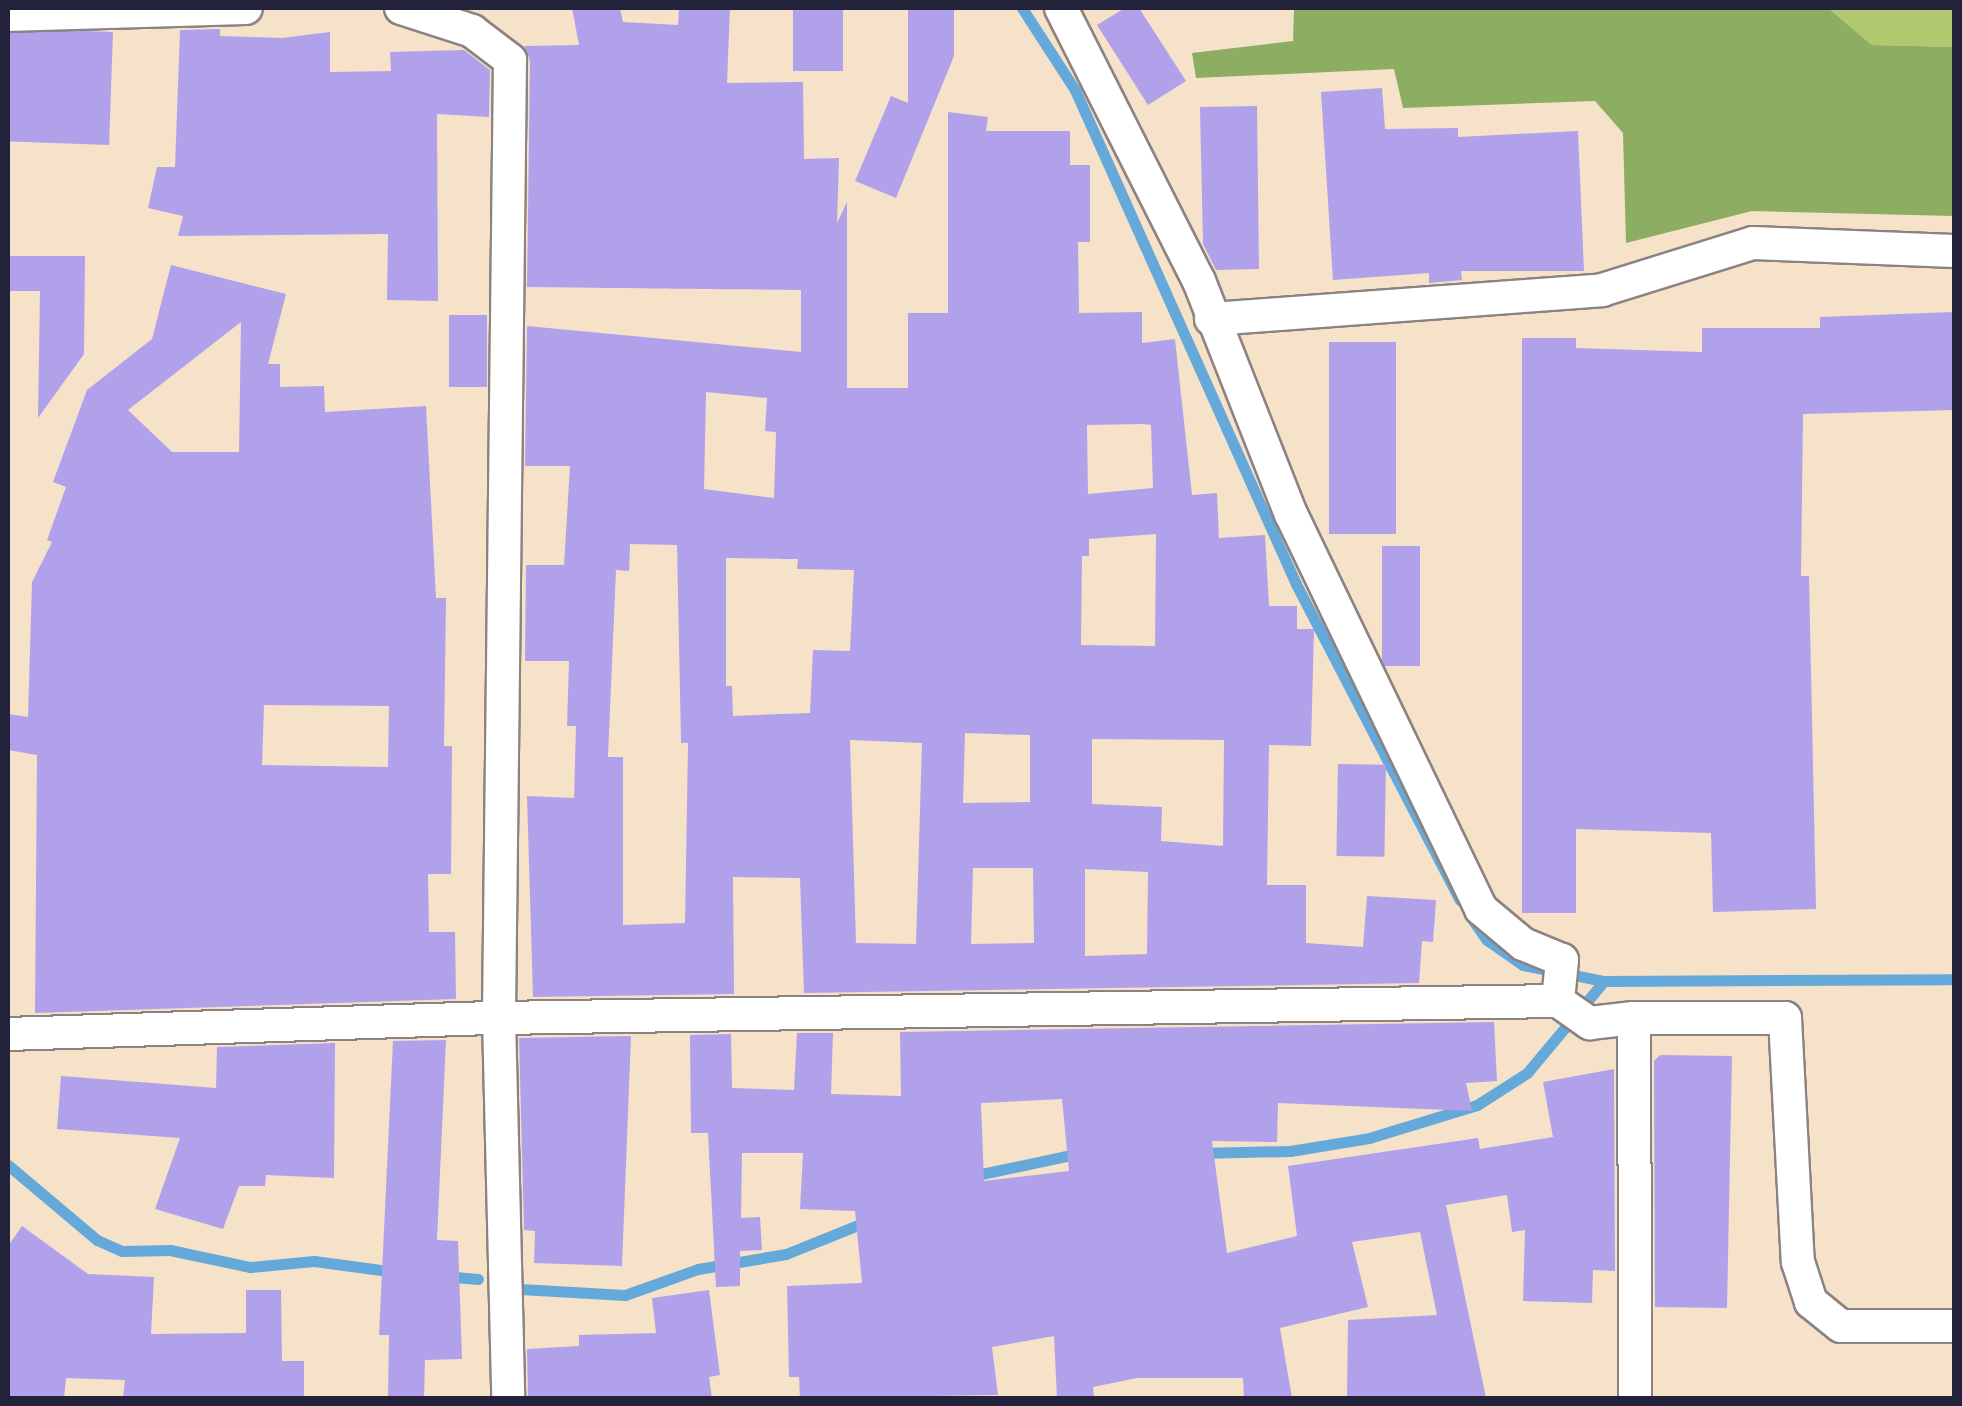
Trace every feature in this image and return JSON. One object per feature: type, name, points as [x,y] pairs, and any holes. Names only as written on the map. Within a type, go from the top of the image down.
[{"type":"street","points":[[8,15],[139,8],[246,8]]},
{"type":"street","points":[[401,8],[472,30],[510,60],[499,1018],[508,1398]]},
{"type":"street","points":[[1061,8],[1199,281],[1291,514],[1481,909],[1523,944],[1568,996]]},
{"type":"street","points":[[1211,318],[1602,290],[1753,244],[1954,252]]},
{"type":"street","points":[[8,1034],[499,1018],[1568,996],[1634,1018],[1785,1018],[1798,1262],[1811,1302],[1841,1326],[1954,1326]]},
{"type":"street","points":[[1634,1018],[1635,1398]]},
{"type":"green space","points":[[1294,8],[1828,8],[1872,45],[1954,47],[1954,216],[1752,211],[1626,243],[1623,133],[1595,101],[1403,108],[1394,69],[1196,78],[1192,53],[1293,41]]},
{"type":"green space","points":[[1828,8],[1954,8],[1954,47],[1872,45]]},
{"type":"building","points":[[572,8],[620,8],[623,22],[678,25],[679,8],[730,8],[727,83],[803,82],[804,159],[839,158],[837,223],[847,202],[847,388],[908,388],[908,313],[948,313],[948,112],[988,117],[986,131],[1070,131],[1070,165],[1090,165],[1090,242],[1078,242],[1079,313],[1142,312],[1142,343],[1175,339],[1192,495],[1217,493],[1219,538],[1265,535],[1269,606],[1297,606],[1297,629],[1314,629],[1311,746],[1269,745],[1267,885],[1306,885],[1306,943],[1363,947],[1367,896],[1436,900],[1433,942],[1422,941],[1419,983],[804,993],[800,878],[733,877],[734,994],[533,997],[527,796],[574,798],[576,726],[567,726],[569,661],[525,661],[526,565],[564,565],[570,466],[525,466],[527,326],[801,352],[801,290],[527,287],[530,60],[524,46],[579,45]],"holes":[[[706,392],[767,398],[765,431],[776,432],[774,498],[704,489]],[[1087,425],[1151,425],[1153,488],[1088,494]],[[1156,534],[1155,646],[1081,645],[1082,556],[1089,556],[1089,539]],[[630,544],[677,545],[681,743],[688,743],[685,923],[623,925],[623,757],[608,757],[616,570],[629,571]],[[726,558],[798,559],[797,569],[854,570],[850,651],[813,650],[810,713],[733,716],[732,686],[726,686]],[[965,733],[1030,735],[1030,802],[963,803]],[[1092,739],[1224,740],[1223,846],[1161,841],[1162,807],[1092,804]],[[850,740],[922,743],[916,944],[856,943]],[[973,868],[1033,868],[1034,943],[971,944]],[[1085,869],[1148,872],[1147,954],[1085,956]]]},
{"type":"building","points":[[793,8],[843,8],[843,71],[793,71]]},
{"type":"building","points":[[908,8],[954,8],[954,56],[896,198],[855,181],[891,96],[908,103]]},
{"type":"building","points":[[1125,8],[1139,8],[1186,81],[1148,105],[1097,25]]},
{"type":"building","points":[[8,28],[113,32],[109,145],[8,141]]},
{"type":"building","points":[[220,29],[220,36],[282,38],[330,32],[330,72],[391,71],[390,52],[464,50],[490,70],[489,117],[437,114],[438,301],[387,300],[388,234],[178,236],[183,216],[148,208],[157,167],[175,167],[180,30]]},
{"type":"building","points":[[1382,88],[1385,129],[1458,128],[1458,137],[1578,131],[1584,271],[1461,271],[1462,280],[1429,283],[1429,273],[1333,280],[1321,92]]},
{"type":"building","points":[[1257,106],[1259,269],[1216,270],[1203,244],[1200,107]]},
{"type":"building","points":[[8,256],[85,256],[84,354],[38,418],[40,291],[8,291]]},
{"type":"building","points":[[171,265],[286,294],[268,364],[280,364],[280,387],[324,386],[325,412],[426,406],[436,598],[446,598],[444,746],[452,746],[451,874],[428,874],[429,932],[455,932],[456,999],[35,1013],[37,755],[8,750],[8,714],[28,717],[32,582],[52,542],[47,540],[66,487],[53,482],[87,390],[152,339]],"holes":[[[241,322],[239,452],[172,452],[128,410]],[[264,705],[389,706],[388,767],[262,765]]]},
{"type":"building","points":[[1954,312],[1954,410],[1803,414],[1801,576],[1809,576],[1816,909],[1713,912],[1711,833],[1576,829],[1576,913],[1522,913],[1522,338],[1576,338],[1576,348],[1702,352],[1702,328],[1820,328],[1820,317]]},
{"type":"building","points":[[449,315],[487,315],[487,387],[449,387]]},
{"type":"building","points":[[1329,342],[1396,342],[1396,534],[1329,534]]},
{"type":"building","points":[[1382,546],[1420,546],[1420,666],[1382,666]]},
{"type":"building","points":[[1338,764],[1386,765],[1384,857],[1336,856]]},
{"type":"building","points":[[1494,1022],[1497,1081],[1466,1083],[1472,1111],[1278,1103],[1277,1142],[1212,1141],[1227,1253],[1297,1236],[1288,1166],[1478,1138],[1480,1149],[1553,1137],[1543,1082],[1614,1069],[1615,1271],[1593,1270],[1592,1303],[1523,1301],[1525,1230],[1512,1232],[1507,1195],[1446,1205],[1486,1398],[1347,1398],[1348,1320],[1437,1315],[1420,1232],[1352,1242],[1368,1307],[1280,1328],[1292,1398],[1244,1398],[1243,1378],[1137,1378],[1093,1387],[1094,1398],[1057,1398],[1054,1336],[992,1347],[998,1395],[800,1398],[799,1377],[789,1377],[787,1286],[862,1283],[855,1211],[800,1209],[803,1153],[742,1153],[741,1218],[760,1217],[762,1250],[740,1251],[740,1286],[716,1287],[708,1133],[691,1133],[690,1035],[731,1034],[732,1088],[794,1090],[797,1033],[833,1033],[831,1094],[901,1096],[900,1032]],"holes":[[[1062,1099],[1069,1171],[984,1181],[981,1103]]]},
{"type":"building","points":[[631,1036],[622,1266],[534,1263],[535,1231],[524,1230],[519,1038]]},
{"type":"building","points":[[446,1040],[437,1240],[458,1241],[462,1359],[425,1360],[424,1398],[388,1398],[389,1335],[379,1335],[393,1041]]},
{"type":"building","points":[[335,1043],[334,1178],[266,1175],[265,1186],[239,1186],[223,1229],[155,1209],[180,1138],[57,1129],[61,1076],[216,1088],[217,1047]]},
{"type":"building","points":[[1660,1055],[1732,1056],[1727,1308],[1655,1307],[1654,1061]]},
{"type":"building","points":[[22,1226],[88,1274],[154,1277],[151,1334],[246,1333],[246,1290],[281,1290],[282,1361],[304,1361],[304,1398],[123,1398],[125,1380],[66,1378],[64,1398],[10,1398],[8,1246]]},
{"type":"building","points":[[709,1290],[720,1375],[709,1377],[712,1398],[528,1398],[527,1349],[579,1346],[579,1335],[656,1333],[652,1298]]},
{"type":"waterway","points":[[1022,8],[1075,90],[1296,584],[1460,900]]},
{"type":"waterway","points":[[1470,916],[1487,940],[1523,965],[1604,981],[1954,979]]},
{"type":"waterway","points":[[1199,1153],[1290,1151],[1369,1138],[1477,1105],[1527,1073],[1604,981]]},
{"type":"waterway","points":[[972,1176],[1080,1153]]},
{"type":"waterway","points":[[8,1165],[97,1240],[122,1251],[170,1250],[250,1267],[314,1261],[395,1272]]},
{"type":"waterway","points":[[520,1289],[625,1295],[698,1269],[786,1254],[868,1221]]},
{"type":"waterway","points":[[444,1276],[478,1279]]}]
